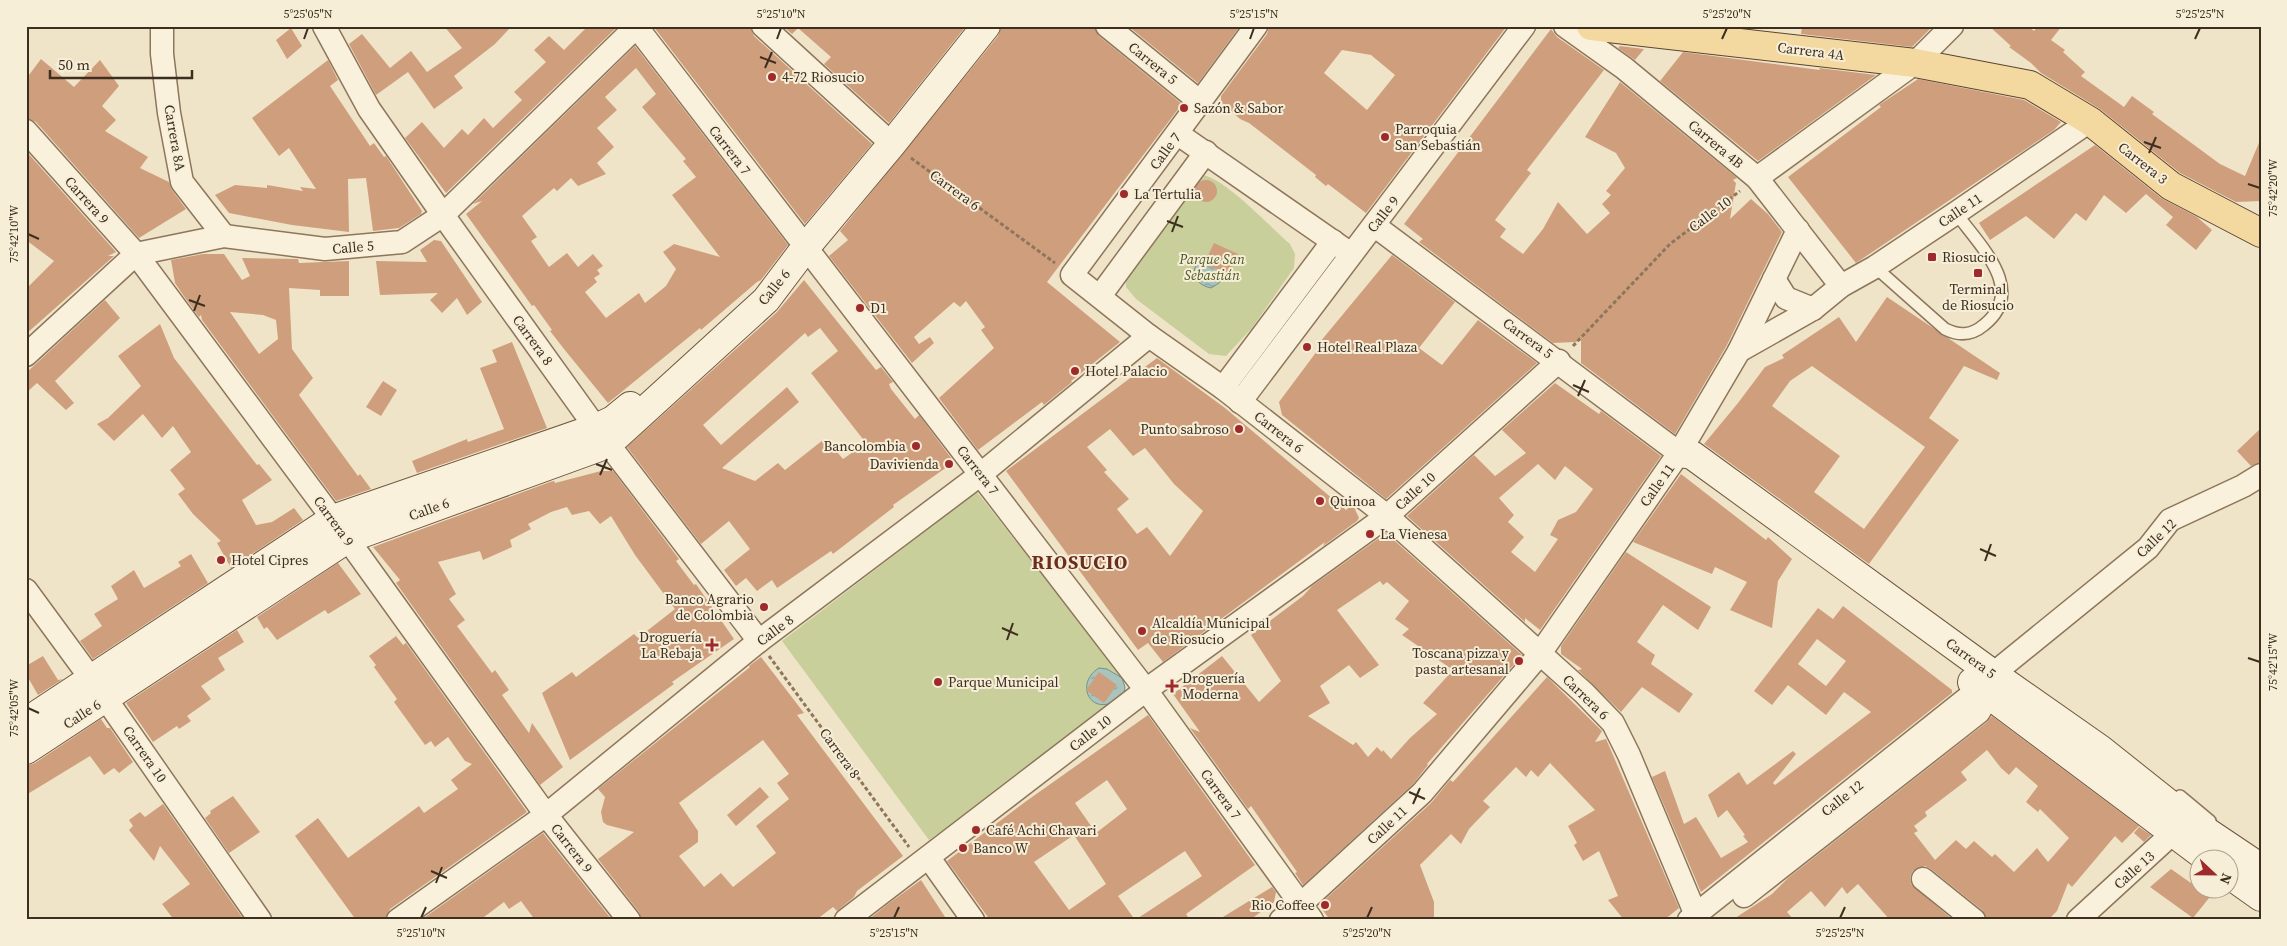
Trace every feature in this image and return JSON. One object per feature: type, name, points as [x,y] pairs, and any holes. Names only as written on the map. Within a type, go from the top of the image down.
[{"type":"main road","name":"Carrera 4A","points":[[1591,26],[1915,63],[2030,84]]},
{"type":"main road","name":"Carrera 3","points":[[2030,84],[2090,121],[2171,186],[2261,233]]},
{"type":"street","name":"Carrera 8A","points":[[162,26],[162,54],[169,113],[182,182],[224,236]]},
{"type":"street","name":"Carrera 8","points":[[324,26],[369,109],[443,215],[602,436],[759,642]]},
{"type":"street","points":[[764,26],[892,144]]},
{"type":"street","name":"Calle 6","points":[[26,750],[99,689],[340,529],[602,436],[613,420],[755,295],[806,247],[892,144],[986,26]]},
{"type":"street","name":"Carrera 5","points":[[1107,26],[1199,101]]},
{"type":"street","name":"Calle 7","points":[[1072,276],[1256,26]]},
{"type":"street","name":"Calle 9","points":[[1231,395],[1342,248],[1375,226],[1524,26]]},
{"type":"street","name":"Carrera 4B","points":[[1565,26],[1624,68],[1757,178],[1841,286]]},
{"type":"street","points":[[1757,178],[1915,63],[1952,26]]},
{"type":"street","name":"Calle 5","points":[[136,254],[224,236],[325,249],[402,242],[443,215],[636,27]]},
{"type":"street","name":"Carrera 7","points":[[636,27],[1146,690],[1307,912]]},
{"type":"street","name":"Calle 11","points":[[1281,920],[1307,912],[1422,793],[1539,655],[1679,453],[1739,351],[1813,309],[1841,286],[1875,268],[2090,121]]},
{"type":"street","name":"Carrera 9","points":[[26,131],[136,254],[340,529],[546,815],[628,920]]},
{"type":"street","points":[[1178,134],[1342,248]]},
{"type":"street","points":[[1100,296],[1206,152]]},
{"type":"street","name":"Carrera 5","points":[[1375,226],[1559,361],[1679,453],[1692,455],[1988,686],[2181,827],[2258,866]]},
{"type":"street","points":[[1739,351],[1798,230]]},
{"type":"street","points":[[26,355],[136,254]]},
{"type":"street","name":"Carrera 6","points":[[1072,276],[1149,336],[1231,395],[1387,516],[1539,655],[1584,693],[1613,723],[1629,755],[1699,918]]},
{"type":"street","points":[[1774,278],[1786,298],[1813,309]]},
{"type":"street","name":"Calle 8","points":[[398,920],[546,815],[759,642],[981,474],[1149,336]]},
{"type":"street","name":"Calle 10","points":[[846,920],[1146,690],[1387,516],[1559,361]]},
{"type":"street","name":"Calle 12","points":[[1699,918],[1988,686],[2148,548],[2170,520],[2243,486],[2261,475]]},
{"type":"street","name":"Carrera 10","points":[[26,590],[99,689],[260,920]]},
{"type":"street","name":"Carrera 5","points":[[1988,686],[2100,749],[2181,827],[2199,848]]},
{"type":"street","name":"Calle 6","points":[[26,722],[99,689]]},
{"type":"street","name":"Calle 13","points":[[2078,920],[2181,827]]},
{"type":"street","points":[[925,861],[973,920]]},
{"type":"street","points":[[1923,879],[1974,920]]},
{"type":"street","points":[[2240,881],[2261,897]]},
{"type":"lane","points":[[1875,268],[1945,329],[1957,335],[1970,334],[1985,325],[1999,307],[2003,290],[1998,270],[1956,213]]},
{"type":"lane","points":[[2100,749],[2136,764],[2164,784],[2199,810],[2258,866]]},
{"type":"path","name":"Carrera 6","points":[[892,144],[1072,276]]},
{"type":"path","name":"Calle 10","points":[[1559,361],[1670,244],[1757,178]]},
{"type":"path","name":"Carrera 8","points":[[759,642],[925,861]]},
{"type":"green space","name":"Parque San Sebastián","points":[[1203,175],[1224,185],[1236,194],[1290,244],[1295,254],[1294,268],[1252,328],[1226,356],[1209,354],[1136,299],[1126,287],[1126,271],[1195,179]]},
{"type":"green space","points":[[977,492],[1119,672],[1125,687],[1107,713],[929,840],[782,641]]},
{"type":"water","points":[[1209,255],[1226,270],[1219,283],[1211,288],[1199,282],[1194,273],[1198,263]]},
{"type":"water","points":[[1099,668],[1107,669],[1122,678],[1125,687],[1124,694],[1111,703],[1103,705],[1091,700],[1087,688],[1092,674]]},
{"type":"building","points":[[444,26],[512,26],[495,44],[454,76],[463,88],[434,109],[408,72],[376,95],[349,44],[362,34],[390,68],[411,51],[427,72],[462,48]]},
{"type":"building","points":[[588,26],[618,26],[446,193],[405,138],[422,122],[444,148],[462,129],[468,135],[484,118],[493,128],[522,100],[514,92],[546,62],[534,50],[549,36],[564,50]]},
{"type":"building","points":[[653,26],[750,26],[754,36],[872,144],[805,224]]},
{"type":"building","points":[[783,26],[966,26],[889,123],[824,64],[831,57],[798,28],[792,34]]},
{"type":"building","points":[[1001,26],[1094,26],[1099,36],[1182,104],[1047,282],[1120,342],[1044,405],[1042,402],[978,450],[939,398],[994,348],[981,330],[985,327],[966,301],[960,307],[954,302],[914,337],[919,344],[930,337],[934,343],[912,363],[829,256],[848,240],[840,231],[998,36]]},
{"type":"building","points":[[1128,26],[1240,26],[1198,83]]},
{"type":"building","points":[[1269,26],[1507,26],[1366,213],[1328,184],[1326,186],[1315,177],[1316,175],[1249,123],[1240,119],[1221,102],[1221,96],[1267,34]],"holes":[[[1342,50],[1371,55],[1395,75],[1367,110],[1324,73]]]},
{"type":"building","points":[[1802,26],[1933,26],[1912,47],[1801,34]]},
{"type":"building","points":[[1989,26],[2028,26],[2034,31],[2038,26],[2062,26],[2051,40],[2065,50],[2063,52],[2085,72],[2081,76],[2124,107],[2132,96],[2154,112],[2152,114],[2220,164],[2245,176],[2261,138],[2261,201],[2236,202],[2180,173],[2100,109],[2041,73],[2009,47],[2011,46]]},
{"type":"building","points":[[291,28],[302,46],[287,59],[276,40]]},
{"type":"building","points":[[1551,29],[1557,37],[1604,70],[1527,170],[1531,173],[1495,220],[1506,229],[1500,237],[1523,254],[1543,229],[1558,202],[1587,234],[1610,213],[1602,204],[1611,195],[1606,191],[1625,168],[1616,153],[1585,137],[1620,82],[1737,178],[1733,180],[1736,183],[1730,219],[1751,199],[1768,214],[1782,232],[1727,345],[1675,434],[1581,363],[1581,338],[1576,342],[1553,343],[1419,242],[1423,239],[1404,224]]},
{"type":"building","points":[[635,46],[788,245],[761,280],[608,403],[550,331],[552,330],[534,305],[532,306],[466,214],[482,201],[473,204]],"holes":[[[636,68],[656,94],[642,107],[686,159],[683,161],[696,177],[672,195],[720,257],[674,244],[663,252],[676,269],[666,286],[645,303],[639,293],[606,318],[585,292],[597,282],[594,278],[600,274],[597,270],[603,266],[593,254],[578,267],[567,253],[549,267],[531,241],[537,237],[522,216],[554,188],[557,191],[571,178],[578,186],[606,174],[597,163],[614,147],[597,128],[617,110],[605,97]]]},
{"type":"building","points":[[1620,46],[1644,49],[1635,60],[1618,48]]},
{"type":"building","points":[[1683,52],[1820,70],[1819,68],[1876,75],[1758,161],[1660,81]]},
{"type":"building","points":[[41,59],[74,87],[100,60],[119,86],[102,106],[116,120],[105,131],[148,157],[140,168],[169,182],[172,190],[186,209],[139,238],[36,122],[26,118],[26,79]]},
{"type":"building","points":[[328,60],[338,80],[330,86],[370,146],[374,143],[384,157],[386,156],[422,211],[421,214],[399,228],[373,231],[366,178],[348,179],[349,232],[292,225],[229,213],[215,195],[235,185],[267,188],[267,185],[303,191],[300,187],[316,189],[289,148],[279,156],[252,118]]},
{"type":"building","points":[[1918,79],[2024,100],[2061,122],[2054,130],[1856,263],[1788,177],[1881,107],[1879,105]]},
{"type":"building","points":[[2095,145],[2161,198],[2197,217],[2212,230],[2196,250],[2166,225],[2173,217],[2146,194],[2126,213],[2104,195],[2086,221],[2076,213],[2054,239],[2026,216],[1990,240],[1979,223]]},
{"type":"building","points":[[26,151],[116,252],[108,256],[114,256],[26,334],[26,289],[54,261],[26,240]]},
{"type":"building","points":[[1202,180],[1210,180],[1217,187],[1217,195],[1210,202],[1202,202],[1195,195],[1195,187]]},
{"type":"building","points":[[434,240],[441,241],[482,302],[467,315],[457,298],[442,313],[430,300],[438,293],[380,295],[376,261],[427,262],[420,250]]},
{"type":"building","points":[[1214,243],[1238,254],[1228,274],[1204,264]]},
{"type":"building","points":[[203,254],[224,254],[242,280],[250,276],[242,258],[298,259],[299,263],[349,261],[349,296],[320,296],[320,290],[289,288],[292,349],[313,378],[299,395],[358,476],[360,474],[371,489],[336,501],[202,320],[201,315],[199,317],[183,295],[175,283],[171,260]],"holes":[[[230,312],[263,315],[276,320],[278,339],[259,354]]]},
{"type":"building","points":[[1392,255],[1455,302],[1419,348],[1442,365],[1478,320],[1537,363],[1386,499],[1282,415],[1279,402],[1323,343],[1320,342]]},
{"type":"building","points":[[804,280],[876,370],[881,367],[893,382],[889,384],[891,389],[915,419],[919,415],[954,462],[893,505],[894,507],[833,554],[831,551],[777,588],[772,580],[757,591],[746,578],[736,586],[724,570],[750,549],[729,521],[701,544],[627,447],[777,312]],"holes":[[[820,328],[838,351],[811,373],[866,443],[843,459],[832,446],[823,440],[785,470],[778,463],[755,481],[722,468],[799,402],[787,387],[721,445],[703,425],[805,333],[808,337]]]},
{"type":"building","points":[[1887,297],[2000,373],[1997,380],[1964,366],[1929,418],[1959,440],[1869,564],[1704,444],[1765,367],[1784,358],[1782,355],[1839,317],[1856,342]],"holes":[[[1812,366],[1925,447],[1864,529],[1814,492],[1840,456],[1772,406],[1790,381]]]},
{"type":"building","points":[[105,300],[120,318],[55,381],[74,403],[66,410],[37,383],[26,393],[26,373]]},
{"type":"building","points":[[160,324],[174,358],[257,465],[259,464],[272,480],[242,500],[256,525],[272,522],[294,508],[303,520],[231,568],[217,543],[221,541],[193,514],[178,494],[185,489],[170,470],[191,452],[173,426],[162,438],[143,414],[114,441],[97,424],[108,418],[141,386],[118,356]]},
{"type":"building","points":[[512,342],[547,428],[417,473],[412,461],[467,439],[468,442],[504,429],[480,368],[497,362],[492,350]]},
{"type":"building","points":[[1157,358],[1225,408],[1346,510],[1352,505],[1359,518],[1163,662],[1148,643],[1138,650],[1006,471]],"holes":[[[1110,429],[1133,456],[1145,448],[1174,484],[1203,511],[1170,556],[1147,527],[1137,534],[1117,509],[1129,499],[1104,472],[1107,470],[1087,447]]]},
{"type":"building","points":[[383,381],[397,390],[381,416],[366,407]]},
{"type":"building","points":[[1555,383],[1599,414],[1601,411],[1661,456],[1540,630],[1525,618],[1525,622],[1407,516],[1474,455],[1495,476],[1526,453],[1502,430]],"holes":[[[1538,464],[1555,480],[1565,466],[1593,489],[1576,512],[1558,520],[1550,535],[1558,539],[1535,572],[1511,552],[1524,537],[1508,522],[1514,515],[1499,498]]]},
{"type":"building","points":[[2261,428],[2261,462],[2251,466],[2237,451]]},
{"type":"building","points":[[601,471],[613,471],[679,559],[676,561],[694,585],[696,584],[734,639],[672,682],[674,684],[570,760],[542,693],[572,672],[576,677],[634,634],[638,638],[675,609],[635,555],[611,516],[600,524],[589,511],[572,515],[567,507],[551,512],[528,524],[531,529],[510,540],[512,547],[483,560],[480,551],[438,562],[456,594],[449,599],[465,620],[457,626],[492,673],[495,670],[509,690],[502,695],[529,733],[532,723],[563,767],[540,785],[396,583],[400,580],[373,547],[550,482],[554,481],[555,483]]},
{"type":"building","points":[[1681,474],[1766,540],[1768,537],[1792,559],[1778,581],[1772,628],[1730,610],[1747,582],[1715,567],[1712,574],[1633,542]]},
{"type":"building","points":[[1386,533],[1522,655],[1427,764],[1413,784],[1303,885],[1295,873],[1297,872],[1251,806],[1248,809],[1190,728],[1200,732],[1173,694],[1222,656],[1259,702],[1281,681],[1251,635],[1303,596],[1312,586]],"holes":[[[1380,581],[1383,585],[1387,582],[1409,601],[1395,619],[1409,629],[1402,635],[1453,670],[1423,703],[1437,714],[1410,738],[1391,759],[1383,750],[1382,752],[1377,747],[1368,757],[1356,742],[1353,745],[1308,716],[1330,703],[1320,686],[1349,665],[1360,678],[1379,665],[1337,610]]]},
{"type":"building","points":[[1626,552],[1711,607],[1698,630],[1663,605],[1637,642],[1655,655],[1651,664],[1693,694],[1679,713],[1642,687],[1621,712],[1578,670],[1582,669],[1561,654],[1561,646]]},
{"type":"building","points":[[191,554],[208,583],[93,659],[80,641],[102,626],[94,614],[118,599],[111,586],[134,570],[144,588],[181,566],[178,562]]},
{"type":"building","points":[[338,563],[361,594],[328,614],[325,610],[277,640],[267,627],[264,629],[257,617]]},
{"type":"building","points":[[1843,606],[1952,690],[1952,693],[1701,892],[1652,777],[1665,771],[1684,824],[1696,817],[1721,858],[1748,842],[1727,810],[1718,818],[1708,795],[1739,772],[1747,785],[1793,751],[1796,754],[1773,783],[1775,785],[1871,712],[1844,692],[1826,715],[1788,685],[1772,705],[1754,691],[1818,608],[1833,619]],"holes":[[[1817,639],[1846,661],[1826,686],[1798,664]]]},
{"type":"building","points":[[237,630],[244,642],[218,658],[225,670],[201,686],[211,699],[187,716],[191,721],[179,729],[177,726],[153,742],[126,703]]},
{"type":"building","points":[[396,636],[403,645],[406,643],[527,812],[390,909],[385,920],[356,920],[295,836],[318,818],[348,858],[419,806],[424,813],[458,789],[451,780],[472,764],[465,761],[448,737],[435,747],[431,741],[425,745],[394,702],[397,699],[374,667],[376,665],[369,656]]},
{"type":"building","points":[[43,656],[58,680],[63,679],[38,695],[26,674],[26,666]]},
{"type":"building","points":[[761,657],[804,713],[797,715],[903,856],[857,891],[854,897],[837,911],[833,907],[816,920],[642,920],[639,912],[598,859],[634,832],[607,825],[603,822],[601,812],[605,797],[598,789]],"holes":[[[763,740],[789,774],[777,783],[789,799],[756,826],[776,853],[733,887],[721,873],[704,887],[679,856],[698,842],[698,831],[679,803]]]},
{"type":"building","points":[[1099,672],[1117,685],[1104,703],[1086,690]]},
{"type":"building","points":[[1547,677],[1602,731],[1595,742],[1606,739],[1679,908],[1664,920],[1624,920],[1608,900],[1618,896],[1599,851],[1583,861],[1574,845],[1577,843],[1568,826],[1595,810],[1550,763],[1538,777],[1531,770],[1526,777],[1516,767],[1483,801],[1490,807],[1469,829],[1461,844],[1451,834],[1420,865],[1434,902],[1434,920],[1330,920],[1319,905],[1431,803],[1450,780],[1453,782]]},
{"type":"building","points":[[1148,715],[1255,865],[1186,914],[1190,920],[1135,920],[990,920],[947,861],[1025,802]],"holes":[[[1107,780],[1127,809],[1096,833],[1075,803]],[[1074,835],[1106,884],[1069,910],[1034,862]],[[1185,851],[1202,876],[1135,920],[1118,896]]]},
{"type":"building","points":[[1992,716],[2139,826],[2122,843],[2115,836],[2072,887],[2068,883],[2057,911],[2048,920],[1987,920],[1982,910],[1925,866],[1913,871],[1910,877],[1911,884],[1953,920],[1890,920],[1858,884],[1847,894],[1842,887],[1825,907],[1811,891],[1787,912],[1794,920],[1732,920],[1772,894],[1788,878],[1987,722]],"holes":[[[1987,750],[2009,775],[2016,767],[2038,786],[2026,802],[2038,812],[2040,809],[2069,838],[2048,862],[2037,848],[2014,872],[1995,854],[1992,857],[1974,841],[1966,849],[1956,840],[1935,860],[1914,833],[1918,831],[1914,826],[1927,816],[1925,812],[1967,780],[1961,772]]]},
{"type":"building","points":[[101,719],[107,728],[110,728],[133,762],[119,773],[114,768],[104,775],[90,756],[26,795],[26,766],[35,763]]},
{"type":"building","points":[[760,787],[769,797],[736,826],[727,815]]},
{"type":"building","points":[[233,796],[260,832],[229,853],[205,818],[211,813],[210,811]]},
{"type":"building","points":[[163,804],[244,920],[174,920],[162,904],[190,884],[160,846],[154,861],[129,830],[133,826],[129,820],[140,812],[145,817]]},
{"type":"building","points":[[2139,827],[2151,835],[2144,842],[2134,833]]},
{"type":"building","points":[[543,833],[612,920],[535,920],[521,901],[509,909],[504,902],[480,920],[421,920]]},
{"type":"building","points":[[2171,869],[2190,882],[2190,898],[2209,898],[2193,918],[2150,887]]},
{"type":"building","points":[[921,880],[947,920],[868,920],[888,904]]},
{"type":"building","points":[[1272,887],[1276,892],[1274,902],[1250,920],[1218,920]]},
{"type":"place","name":"4-72 Riosucio","points":[[772,77]]},
{"type":"place","name":"Sazón & Sabor","points":[[1184,108]]},
{"type":"place","name":"Parroquia San Sebastián","points":[[1385,137]]},
{"type":"place","name":"La Tertulia","points":[[1124,194]]},
{"type":"place","name":"Riosucio","points":[[1932,257]]},
{"type":"place","name":"Terminal de Riosucio","points":[[1978,273]]},
{"type":"place","name":"D1","points":[[860,308]]},
{"type":"place","name":"Hotel Real Plaza","points":[[1307,347]]},
{"type":"place","name":"Hotel Palacio","points":[[1075,371]]},
{"type":"place","name":"Punto sabroso","points":[[1239,429]]},
{"type":"place","name":"Bancolombia","points":[[916,446]]},
{"type":"place","name":"Davivienda","points":[[949,464]]},
{"type":"place","name":"Quinoa","points":[[1320,501]]},
{"type":"place","name":"La Vienesa","points":[[1370,534]]},
{"type":"place","name":"Hotel Cipres","points":[[221,560]]},
{"type":"place","name":"Banco Agrario de Colombia","points":[[764,607]]},
{"type":"place","name":"Alcaldía Municipal de Riosucio","points":[[1142,631]]},
{"type":"place","name":"Droguería La Rebaja","points":[[712,645]]},
{"type":"place","name":"Toscana pizza y pasta artesanal","points":[[1519,661]]},
{"type":"place","name":"Parque Municipal","points":[[938,682]]},
{"type":"place","name":"Droguería Moderna","points":[[1172,686]]},
{"type":"place","name":"Café Achi Chavari","points":[[976,830]]},
{"type":"place","name":"Banco W","points":[[963,848]]},
{"type":"place","name":"Rio Coffee","points":[[1325,905]]},
{"type":"district","name":"RIOSUCIO","points":[[1080,562]]}]
